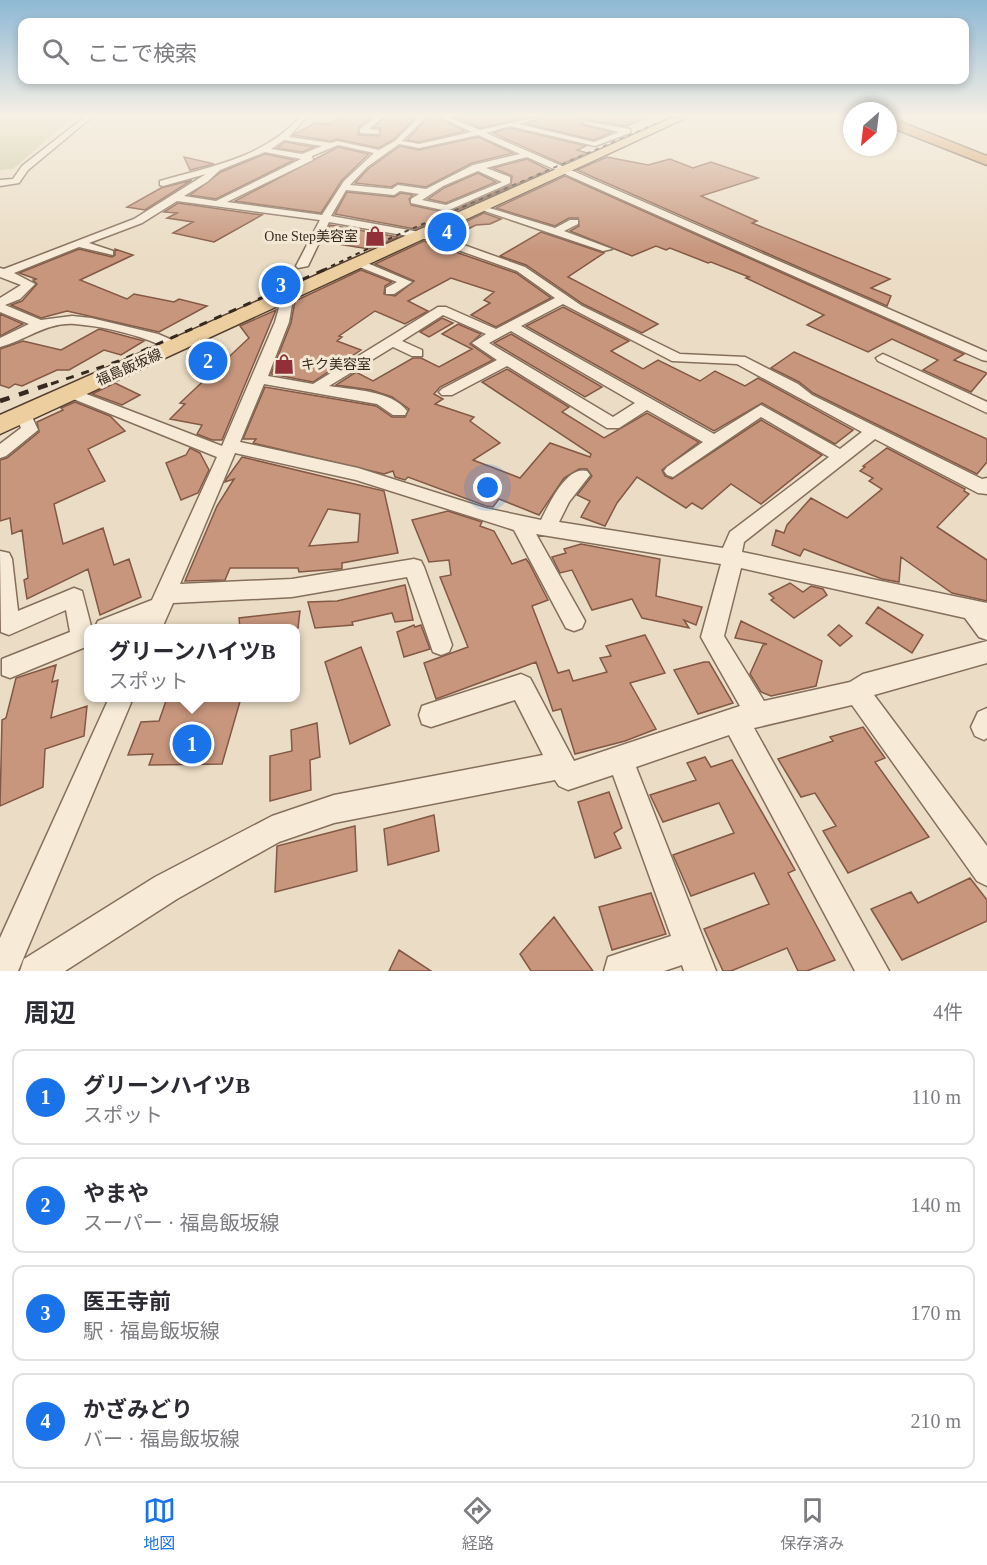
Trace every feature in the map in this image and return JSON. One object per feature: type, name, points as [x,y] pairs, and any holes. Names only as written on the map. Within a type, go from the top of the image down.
[{"type":"main road","name":"福島飯坂線","points":[[0,425],[579,161]]},
{"type":"street","points":[[0,183],[16,181],[25,168],[33,161]]},
{"type":"street","points":[[163,183],[232,161]]},
{"type":"street","points":[[218,203],[303,161]]},
{"type":"street","points":[[302,266],[325,218],[344,187],[355,170],[367,161]]},
{"type":"street","points":[[476,167],[507,179],[506,183],[447,208],[414,201],[426,192],[476,167],[498,161]]},
{"type":"street","points":[[543,161],[987,357]]},
{"type":"street","points":[[2,272],[138,220],[204,180],[219,166]]},
{"type":"street","points":[[344,187],[394,192],[398,188],[426,192]]},
{"type":"street","points":[[175,198],[420,233],[521,269],[578,309],[677,358],[740,360],[873,432],[984,488],[987,484]]},
{"type":"street","points":[[479,206],[607,249]]},
{"type":"street","points":[[555,232],[574,222]]},
{"type":"street","points":[[80,244],[109,253]]},
{"type":"street","points":[[356,262],[406,282],[390,291]]},
{"type":"street","points":[[0,303],[16,296],[29,284],[2,272]]},
{"type":"street","points":[[153,624],[259,379],[282,322],[288,293]]},
{"type":"street","points":[[837,307],[854,298]]},
{"type":"street","points":[[563,299],[479,343],[613,424],[647,403]]},
{"type":"street","points":[[0,308],[40,324]]},
{"type":"street","points":[[316,388],[442,310],[497,334]]},
{"type":"street","points":[[0,343],[40,324],[72,320],[91,322],[153,338],[174,346]]},
{"type":"street","points":[[511,326],[715,442]]},
{"type":"street","points":[[392,341],[417,353]]},
{"type":"street","points":[[883,358],[987,408]]},
{"type":"street","points":[[447,392],[507,360]]},
{"type":"street","points":[[259,379],[382,400],[399,411]]},
{"type":"street","points":[[71,393],[228,450],[358,474],[484,515],[521,524],[730,558],[979,612],[987,630]]},
{"type":"street","points":[[673,471],[761,410],[841,457]]},
{"type":"street","points":[[0,452],[30,430],[23,414]]},
{"type":"street","points":[[873,432],[737,537],[712,638],[747,717],[873,971]]},
{"type":"street","points":[[547,527],[561,498],[580,474]]},
{"type":"street","points":[[521,524],[574,621]]},
{"type":"street","points":[[2,559],[9,625],[74,597],[84,633]]},
{"type":"street","points":[[114,624],[163,601],[292,588],[414,567],[441,645]]},
{"type":"street","points":[[10,667],[84,637]]},
{"type":"street","points":[[431,716],[521,686],[568,777],[747,717],[856,692],[863,686],[987,652]]},
{"type":"street","points":[[856,692],[987,871]]},
{"type":"street","points":[[2,971],[119,702]]},
{"type":"street","points":[[620,759],[696,959],[620,969]]},
{"type":"street","points":[[36,971],[166,888],[272,830],[334,809],[562,765]]},
{"type":"green space","points":[[0,161],[22,161],[13,169],[0,170]]},
{"type":"building","points":[[186,161],[214,164],[190,170]]},
{"type":"building","points":[[247,161],[291,161],[216,199],[190,195],[221,172]]},
{"type":"building","points":[[311,161],[361,161],[342,180],[321,213],[235,201]]},
{"type":"building","points":[[379,161],[479,161],[426,187],[398,183],[391,187],[355,183]]},
{"type":"building","points":[[518,161],[532,161],[549,170],[415,229],[335,214],[347,192],[394,197],[401,193],[413,195],[409,199],[411,205],[448,213],[511,185],[512,176],[493,168]]},
{"type":"building","points":[[597,161],[629,161],[648,165],[662,161],[676,161],[693,168],[711,162],[758,178],[701,196],[757,221],[752,223],[890,279],[871,288],[891,296],[887,306],[577,170]]},
{"type":"building","points":[[478,173],[496,182],[446,203],[428,199],[444,188]]},
{"type":"building","points":[[565,176],[964,354],[954,360],[987,373],[971,392],[923,370],[938,360],[892,339],[868,352],[807,325],[824,315],[746,278],[749,277],[711,262],[708,263],[670,248],[666,250],[656,246],[632,256],[570,231],[579,226],[578,218],[569,218],[555,226],[496,208]]},
{"type":"building","points":[[192,180],[145,210],[127,207],[161,188]]},
{"type":"building","points":[[178,203],[262,215],[214,242],[173,233],[193,222],[167,218],[177,213],[164,212]]},
{"type":"building","points":[[484,213],[501,219],[490,224],[476,225],[450,238],[440,234]]},
{"type":"building","points":[[330,225],[398,237],[369,249],[338,244],[346,237],[325,237]]},
{"type":"building","points":[[541,232],[604,253],[568,277],[658,324],[642,333],[583,304],[526,265],[500,256]]},
{"type":"building","points":[[424,241],[516,273],[551,298],[496,327],[471,315],[490,303],[484,300],[494,292],[451,278],[408,301],[428,311],[405,324],[375,311],[339,336],[342,337],[337,341],[361,350],[313,382],[271,374],[291,323],[295,301],[361,270],[392,282],[385,286],[384,294],[395,296],[414,281],[375,264]]},
{"type":"building","points":[[79,249],[112,257],[115,255],[115,249],[133,255],[80,280],[127,299],[134,294],[174,302],[179,299],[207,306],[159,332],[67,311],[41,318],[11,305],[22,301],[37,284],[33,280],[36,279],[19,273]]},
{"type":"building","points":[[563,307],[629,341],[611,351],[643,369],[658,360],[700,381],[715,371],[745,386],[758,378],[853,430],[835,444],[762,403],[714,431],[526,326]]},
{"type":"building","points":[[276,310],[222,440],[212,440],[197,434],[202,425],[170,419],[185,404],[180,403],[249,338],[240,326]]},
{"type":"building","points":[[0,314],[23,324],[0,336]]},
{"type":"building","points":[[442,318],[453,323],[429,337],[420,332]]},
{"type":"building","points":[[458,324],[481,334],[470,344],[493,360],[440,387],[434,394],[443,399],[435,404],[474,417],[470,421],[500,443],[473,460],[520,478],[550,443],[590,457],[591,454],[482,382],[507,369],[569,407],[562,412],[604,438],[647,413],[699,442],[662,470],[665,476],[672,479],[761,420],[822,455],[761,504],[731,484],[702,509],[692,503],[686,508],[637,477],[617,503],[605,526],[581,517],[590,501],[577,495],[592,476],[587,469],[579,469],[564,478],[539,515],[499,499],[493,507],[486,506],[408,477],[405,480],[395,477],[393,471],[384,474],[253,443],[256,439],[243,439],[265,387],[376,406],[392,417],[405,417],[409,409],[392,397],[371,390],[336,385],[356,372],[373,381],[413,358],[421,358],[439,367],[472,349],[442,334]]},
{"type":"building","points":[[99,329],[144,341],[121,355],[104,350],[69,370],[57,370],[22,386],[15,384],[9,388],[0,385],[0,349],[23,341],[61,350]]},
{"type":"building","points":[[511,334],[602,387],[585,397],[494,343]]},
{"type":"building","points":[[794,352],[987,439],[987,462],[977,474],[813,393],[799,382],[771,368]]},
{"type":"building","points":[[115,383],[140,395],[122,405],[92,394]]},
{"type":"building","points":[[75,402],[110,416],[125,431],[88,449],[105,481],[54,504],[63,544],[103,528],[114,565],[129,559],[141,597],[100,615],[88,569],[27,599],[24,580],[28,578],[22,530],[12,534],[10,518],[0,521],[0,460],[7,458],[39,432],[37,422]]},
{"type":"building","points":[[190,448],[200,453],[209,470],[198,493],[181,500],[166,463],[186,455]]},
{"type":"building","points":[[887,448],[965,489],[964,491],[969,494],[937,527],[987,560],[987,601],[952,593],[901,557],[899,582],[882,579],[804,549],[800,556],[772,545],[776,530],[784,533],[787,525],[811,498],[847,518],[882,489],[869,481],[873,478],[860,471],[865,467],[863,466]]},
{"type":"building","points":[[242,457],[384,491],[398,553],[342,563],[342,569],[299,572],[298,568],[230,568],[225,580],[185,581],[217,506],[234,479],[225,482]],"holes":[[[328,509],[360,514],[358,542],[309,546]]]},
{"type":"building","points":[[448,511],[482,522],[480,526],[494,531],[512,564],[526,559],[529,563],[548,600],[532,606],[558,673],[569,670],[573,681],[607,672],[600,658],[611,656],[606,646],[645,635],[665,673],[630,683],[656,729],[625,741],[575,754],[561,709],[553,711],[536,662],[436,699],[424,663],[468,647],[440,577],[451,575],[449,560],[429,562],[412,520]]},
{"type":"building","points":[[581,544],[660,559],[656,596],[702,607],[696,625],[684,620],[689,628],[642,618],[632,599],[592,610],[572,570],[560,573],[552,557],[566,553],[564,549]]},
{"type":"building","points":[[790,583],[803,592],[811,586],[823,589],[827,595],[794,618],[771,600],[774,598],[769,594]]},
{"type":"building","points":[[405,585],[413,620],[395,622],[392,613],[352,622],[353,625],[315,628],[308,602],[337,601]]},
{"type":"building","points":[[878,607],[923,635],[912,653],[866,623]]},
{"type":"building","points":[[300,611],[298,624],[240,624],[239,618]]},
{"type":"building","points":[[741,621],[822,661],[816,686],[771,696],[761,692],[750,674],[763,645],[767,644],[735,638]]},
{"type":"building","points":[[414,625],[415,627],[421,625],[430,649],[404,657],[397,632]]},
{"type":"building","points":[[839,625],[852,636],[840,646],[828,635]]},
{"type":"building","points":[[361,647],[390,725],[350,744],[325,662]]},
{"type":"building","points":[[709,662],[733,703],[698,714],[674,670]]},
{"type":"building","points":[[56,665],[52,682],[58,680],[51,718],[87,706],[84,736],[45,749],[43,787],[0,806],[2,720],[6,718],[16,678]]},
{"type":"building","points":[[166,702],[240,702],[222,764],[149,765],[153,754],[128,755],[141,722],[159,721]]},
{"type":"building","points":[[317,723],[320,757],[310,760],[311,790],[270,801],[270,756],[292,751],[291,730]]},
{"type":"building","points":[[863,727],[885,758],[875,762],[929,837],[848,873],[823,831],[836,826],[815,793],[801,797],[778,759],[833,741],[830,737]]},
{"type":"building","points":[[705,757],[711,767],[732,760],[795,870],[788,873],[835,960],[807,971],[798,971],[787,948],[731,971],[723,971],[704,929],[769,904],[754,873],[691,896],[673,855],[734,833],[719,803],[663,822],[650,795],[696,780],[687,763]]},
{"type":"building","points":[[609,792],[622,828],[614,833],[621,848],[595,858],[578,802]]},
{"type":"building","points":[[434,815],[439,851],[388,865],[384,829]]},
{"type":"building","points":[[355,826],[357,871],[275,892],[277,846]]},
{"type":"building","points":[[970,878],[987,900],[987,921],[902,960],[871,909],[911,892],[918,903]]},
{"type":"building","points":[[651,893],[666,934],[612,950],[599,907]]},
{"type":"building","points":[[554,917],[593,971],[531,971],[520,954]]},
{"type":"building","points":[[399,950],[431,971],[389,971]]},
{"type":"railway","points":[[323,270],[395,236],[569,161]]},
{"type":"railway","points":[[51,384],[122,360],[326,269]]},
{"type":"railway","points":[[0,401],[56,382]]},
{"type":"place","name":"かざみどり","points":[[447,232]]},
{"type":"place","name":"One Step美容室","points":[[375,236]]},
{"type":"place","name":"医王寺前","points":[[281,285]]},
{"type":"place","name":"やまや","points":[[208,361]]},
{"type":"place","name":"キク美容室","points":[[284,364]]},
{"type":"place","name":"グリーンハイツB","points":[[192,744]]}]
